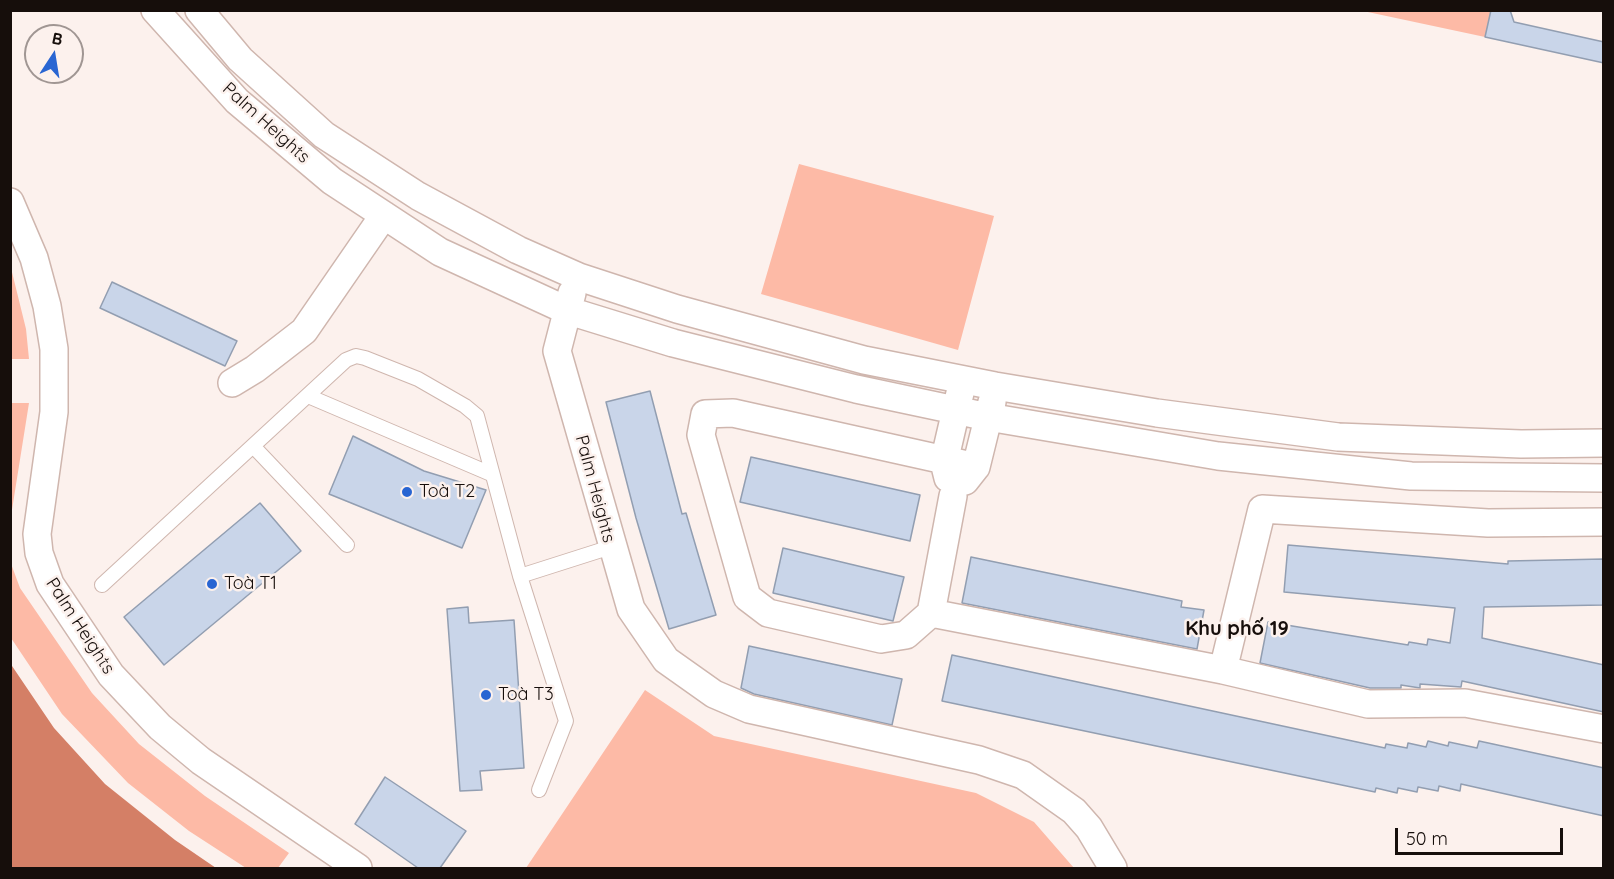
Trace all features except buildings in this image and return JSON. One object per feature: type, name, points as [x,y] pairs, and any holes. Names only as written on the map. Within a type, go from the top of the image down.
[{"type":"street","name":"Palm Heights","points":[[155,10],[237,101],[332,181],[440,252],[566,310],[557,351],[611,547],[631,609],[666,660],[714,694],[749,708],[979,760],[1023,775],[1074,811],[1089,828],[1113,868]]},
{"type":"street","name":"Palm Heights","points":[[199,10],[240,59],[324,135],[418,196],[518,249],[579,277],[676,309],[864,360],[995,386],[1157,413],[1338,437],[1521,444],[1604,443]]},
{"type":"street","name":"Palm Heights","points":[[10,202],[34,258],[54,349],[54,412],[37,534],[39,553],[50,584],[111,675],[160,728],[201,761],[358,868]]},
{"type":"street","points":[[232,383],[255,369],[304,331],[384,215]]},
{"type":"street","points":[[579,277],[566,310],[673,343],[988,417],[1218,456],[1411,476],[1604,478]]},
{"type":"street","points":[[964,380],[944,462],[953,496],[932,613],[906,635],[881,639],[768,613],[747,597],[701,435],[705,414],[733,413],[944,462],[976,467]]},
{"type":"street","points":[[953,496],[976,467],[995,386]]},
{"type":"street","points":[[1224,670],[1262,509],[1488,523],[1604,522]]},
{"type":"street","points":[[932,613],[1224,670],[1368,704],[1465,703],[1604,729]]},
{"type":"lane","points":[[102,585],[346,360],[356,356],[418,379],[465,406],[477,416],[520,576],[566,721],[539,790]]},
{"type":"lane","points":[[308,396],[491,474]]},
{"type":"lane","points":[[253,446],[347,544]]},
{"type":"lane","points":[[520,576],[611,547]]},
{"type":"shaded area","points":[[1363,11],[1491,11],[1485,37]]},
{"type":"shaded area","points":[[799,164],[994,216],[958,350],[761,294]]},
{"type":"shaded area","points":[[11,268],[26,329],[29,359],[11,359]]},
{"type":"shaded area","points":[[10,403],[29,403],[11,516]]},
{"type":"shaded area","points":[[10,561],[20,588],[92,693],[139,744],[205,796],[289,853],[278,868],[246,868],[189,831],[128,783],[62,714],[11,638]]},
{"type":"shaded area","points":[[10,663],[54,728],[105,784],[175,840],[216,868],[11,868]]},
{"type":"shaded area","points":[[645,690],[714,736],[976,793],[1034,822],[1074,868],[526,868]]},
{"type":"place","name":"Toà T2","points":[[407,492]]},
{"type":"place","name":"Toà T1","points":[[212,584]]},
{"type":"place","name":"Toà T3","points":[[486,695]]},
{"type":"district","name":"Khu phố 19","points":[[1237,629]]}]
